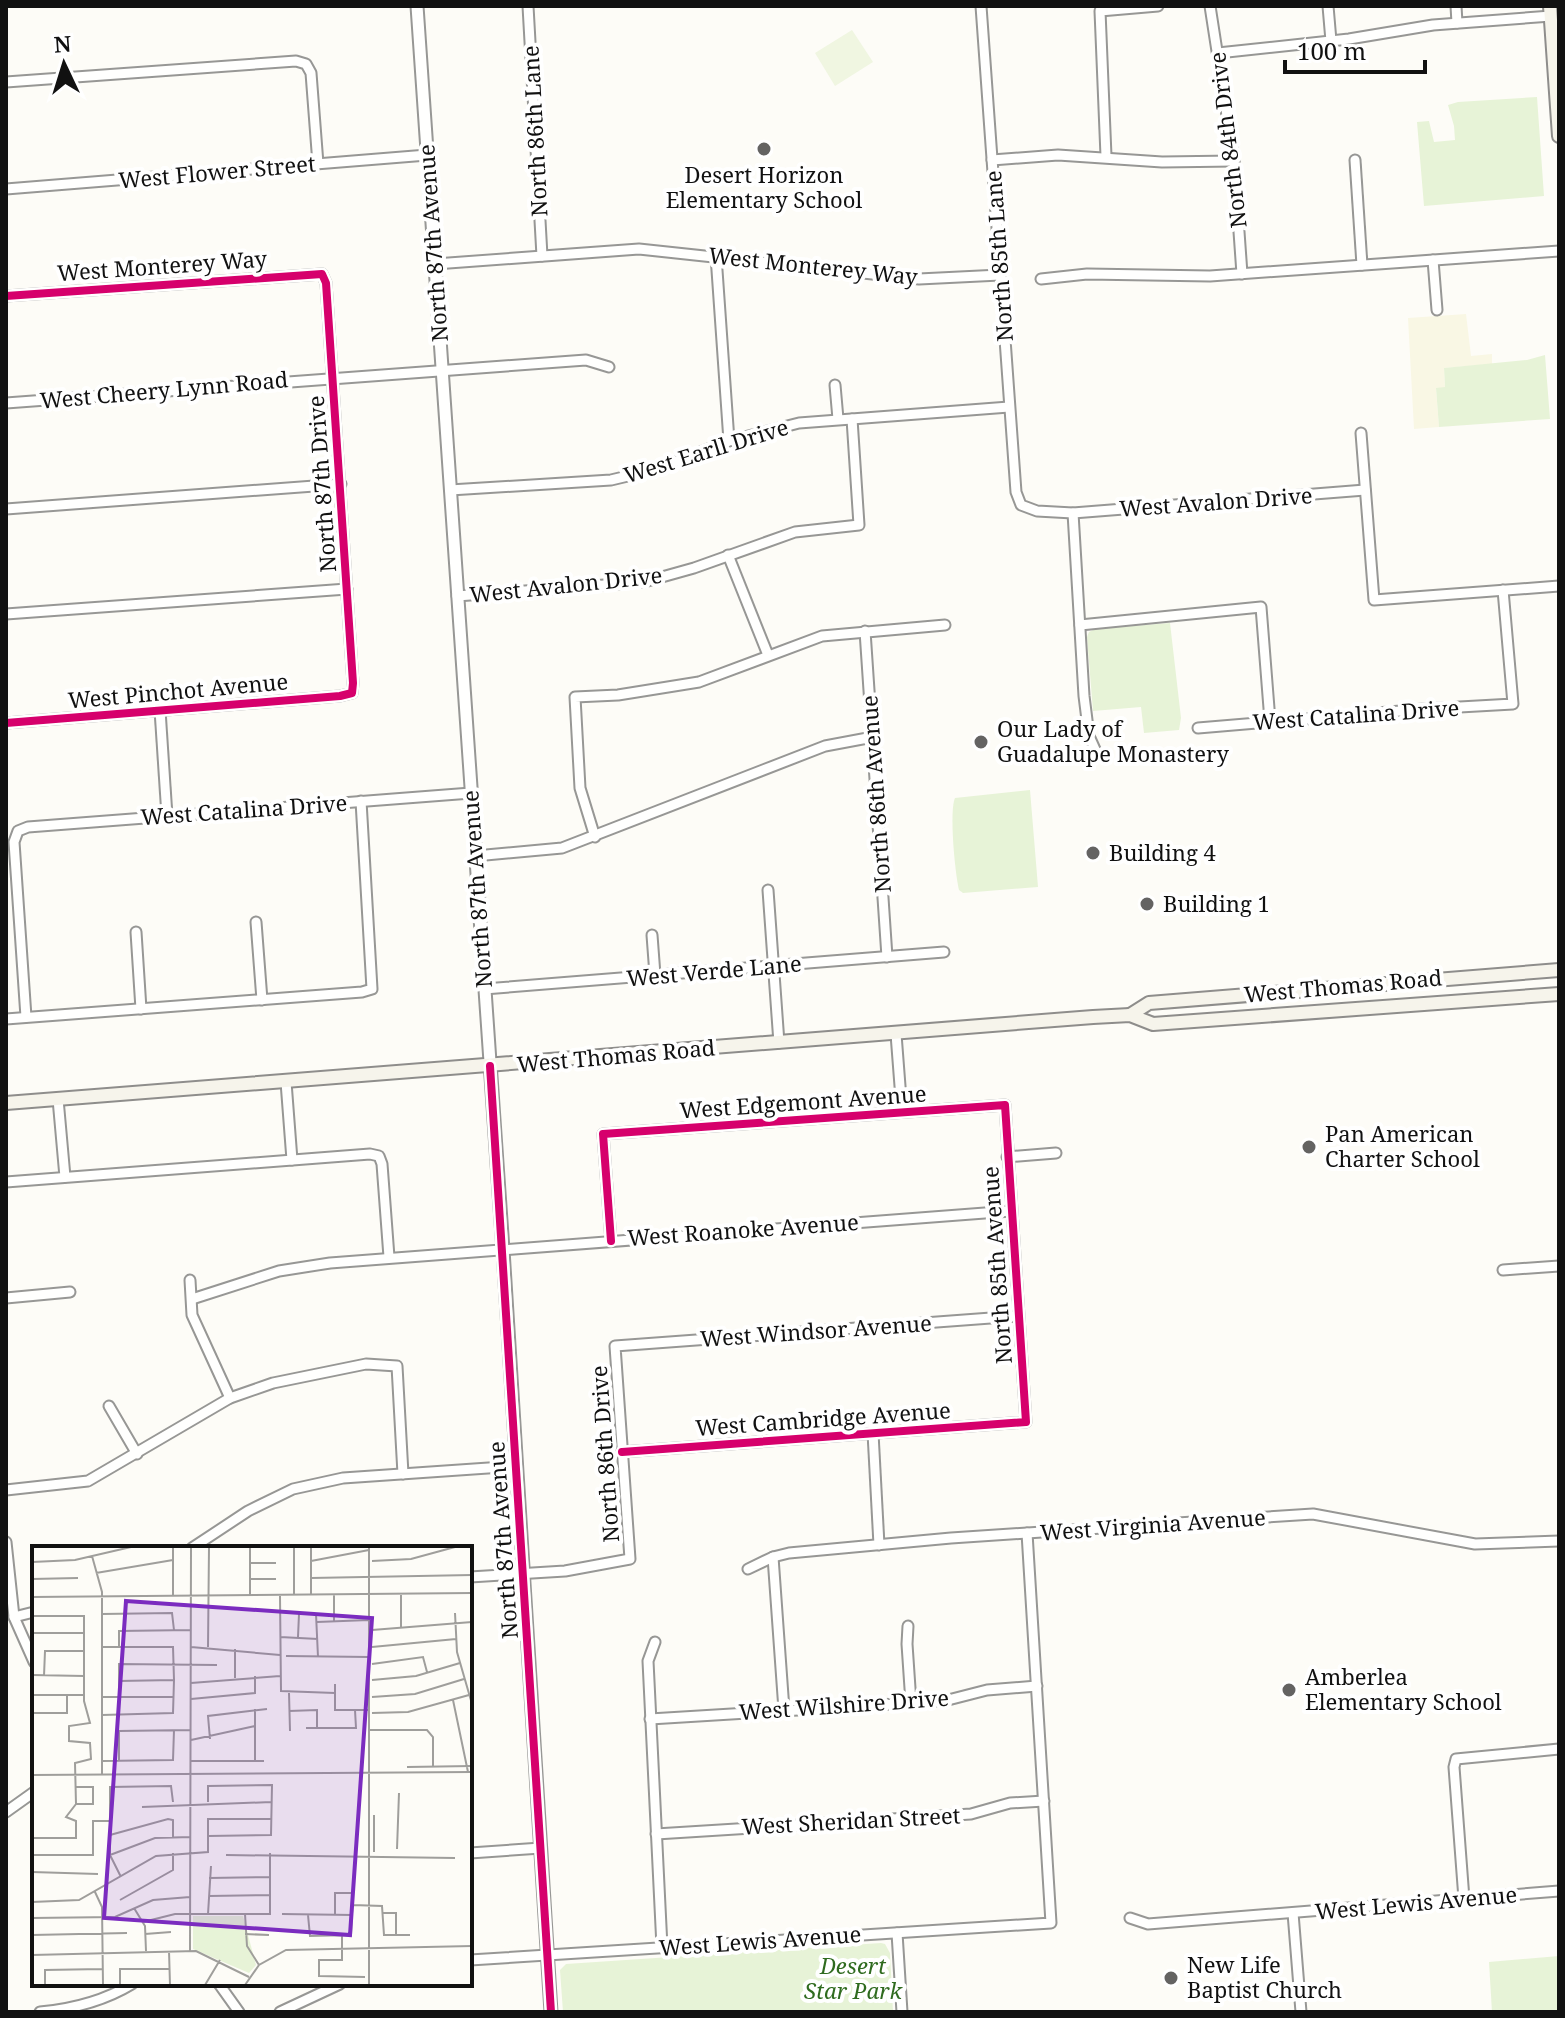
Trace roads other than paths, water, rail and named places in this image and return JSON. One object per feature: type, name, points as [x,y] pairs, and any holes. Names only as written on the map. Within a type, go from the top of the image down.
[{"type":"main road","points":[[1550,11],[1559,136]]},
{"type":"main road","name":"West Thomas Road","points":[[1130,1015],[1149,1003],[1559,970]]},
{"type":"main road","points":[[1352,985],[1354,1009]]},
{"type":"main road","name":"West Thomas Road","points":[[6,1103],[1130,1015],[1153,1024],[1559,994]]},
{"type":"street","name":"North 87th Avenue","points":[[417,6],[503,1250],[551,2012]]},
{"type":"street","name":"North 86th Lane","points":[[528,6],[542,256]]},
{"type":"street","name":"North 85th Lane","points":[[981,6],[1009,407],[1016,492],[1021,505]]},
{"type":"street","points":[[1106,156],[1100,11],[1158,6]]},
{"type":"street","name":"North 84th Drive","points":[[1210,6],[1234,161],[1242,274]]},
{"type":"street","points":[[1328,6],[1331,41]]},
{"type":"street","points":[[1456,6],[1457,23]]},
{"type":"street","points":[[1218,53],[1550,11]]},
{"type":"street","points":[[6,82],[296,61],[306,64],[311,73],[318,164]]},
{"type":"street","name":"West Flower Street","points":[[6,189],[427,155]]},
{"type":"street","points":[[992,160],[1058,155],[1162,162],[1234,161]]},
{"type":"street","points":[[1355,160],[1362,265]]},
{"type":"street","name":"West Monterey Way","points":[[435,264],[639,249],[919,279],[1000,275]]},
{"type":"street","points":[[1041,279],[1087,274],[1242,274],[1559,251]]},
{"type":"street","points":[[716,256],[729,441]]},
{"type":"street","points":[[1433,260],[1437,310]]},
{"type":"street","name":"West Monterey Way","points":[[6,296],[322,274]]},
{"type":"street","name":"North 87th Drive","points":[[322,274],[326,283],[341,484],[352,693]]},
{"type":"street","name":"West Cheery Lynn Road","points":[[6,403],[586,360],[609,367]]},
{"type":"street","points":[[835,385],[838,419]]},
{"type":"street","name":"West Earll Drive","points":[[450,490],[611,480],[653,470],[729,441],[783,426],[1009,407]]},
{"type":"street","name":"West Avalon Drive","points":[[457,596],[644,582],[795,532],[859,525],[852,419]]},
{"type":"street","points":[[1361,433],[1374,600],[1559,586]]},
{"type":"street","points":[[6,509],[341,484]]},
{"type":"street","name":"West Avalon Drive","points":[[1021,505],[1037,511],[1073,513],[1365,490]]},
{"type":"street","points":[[1073,513],[1089,736],[1098,756]]},
{"type":"street","points":[[728,555],[768,655]]},
{"type":"street","points":[[6,614],[347,589]]},
{"type":"street","name":"West Catalina Drive","points":[[1198,728],[1513,704],[1503,590]]},
{"type":"street","points":[[1080,625],[1261,607],[1270,721]]},
{"type":"street","points":[[595,837],[580,788],[575,697],[618,695],[699,682],[822,636],[945,625]]},
{"type":"street","name":"North 86th Avenue","points":[[865,631],[887,957]]},
{"type":"street","name":"West Pinchot Avenue","points":[[6,723],[352,693]]},
{"type":"street","points":[[160,710],[167,816]]},
{"type":"street","points":[[475,856],[550,850],[595,837],[825,746],[873,737]]},
{"type":"street","name":"West Catalina Drive","points":[[26,1017],[14,842],[18,831],[28,827],[471,793]]},
{"type":"street","points":[[6,1019],[372,989],[361,801]]},
{"type":"street","points":[[768,890],[779,1043]]},
{"type":"street","points":[[256,922],[262,1000]]},
{"type":"street","points":[[136,932],[141,1009]]},
{"type":"street","points":[[652,935],[655,975]]},
{"type":"street","name":"West Verde Lane","points":[[484,989],[944,952]]},
{"type":"street","points":[[896,1034],[902,1112]]},
{"type":"street","points":[[286,1082],[292,1160]]},
{"type":"street","points":[[58,1099],[65,1177]]},
{"type":"street","name":"West Edgemont Avenue","points":[[611,1241],[603,1134],[1005,1105]]},
{"type":"street","name":"North 85th Avenue","points":[[1005,1105],[1026,1422]]},
{"type":"street","points":[[1007,1157],[1056,1153]]},
{"type":"street","points":[[6,1182],[370,1154],[379,1156],[382,1164],[389,1257]]},
{"type":"street","name":"West Roanoke Avenue","points":[[192,1299],[279,1271],[389,1257],[1011,1211]]},
{"type":"street","points":[[1503,1270],[1559,1266]]},
{"type":"street","points":[[190,1280],[192,1315],[230,1398]]},
{"type":"street","points":[[6,1298],[70,1292]]},
{"type":"street","name":"West Windsor Avenue","points":[[615,1346],[1018,1316]]},
{"type":"street","name":"North 86th Drive","points":[[523,1574],[565,1571],[630,1559],[615,1346]]},
{"type":"street","points":[[6,1490],[88,1481],[230,1398],[315,1372],[366,1364],[397,1366],[403,1474]]},
{"type":"street","points":[[109,1406],[137,1454]]},
{"type":"street","name":"West Cambridge Avenue","points":[[622,1452],[1026,1422]]},
{"type":"street","points":[[873,1433],[879,1545]]},
{"type":"street","points":[[195,1546],[248,1511],[293,1489],[343,1478],[516,1466]]},
{"type":"street","name":"West Virginia Avenue","points":[[748,1569],[789,1553],[1313,1514],[1475,1544],[1559,1541]]},
{"type":"street","points":[[1027,1533],[1044,1801]]},
{"type":"street","points":[[6,1542],[14,1617],[32,1658]]},
{"type":"street","points":[[773,1557],[784,1710]]},
{"type":"street","points":[[472,1577],[523,1574]]},
{"type":"street","points":[[14,1617],[32,1612]]},
{"type":"street","points":[[908,1626],[911,1703]]},
{"type":"street","points":[[655,1642],[648,1661],[662,1947]]},
{"type":"street","name":"West Wilshire Drive","points":[[650,1719],[948,1700],[987,1690],[1037,1686]]},
{"type":"street","points":[[1464,1899],[1454,1767],[1456,1759],[1559,1749]]},
{"type":"street","points":[[6,1812],[32,1793]]},
{"type":"street","name":"West Sheridan Street","points":[[656,1834],[971,1814],[1010,1803],[1044,1801]]},
{"type":"street","name":"West Lewis Avenue","points":[[472,1960],[1051,1923],[1044,1801]]},
{"type":"street","points":[[472,1853],[541,1848]]},
{"type":"street","name":"West Lewis Avenue","points":[[1130,1918],[1148,1924],[1559,1891]]},
{"type":"street","points":[[1293,1913],[1301,2012]]},
{"type":"street","points":[[897,1933],[902,2012]]},
{"type":"street","points":[[220,1986],[239,2012]]},
{"type":"street","points":[[280,2012],[336,1986]]},
{"type":"street","points":[[40,2012],[70,2009],[116,1988]]},
{"type":"place","name":"Desert Horizon Elementary School","points":[[764,149]]},
{"type":"place","name":"Our Lady of Guadalupe Monastery","points":[[981,742]]},
{"type":"place","name":"Building 4","points":[[1093,853]]},
{"type":"place","name":"Building 1","points":[[1147,904]]},
{"type":"place","name":"Pan American Charter School","points":[[1309,1147]]},
{"type":"place","name":"Amberlea Elementary School","points":[[1289,1690]]},
{"type":"place","name":"New Life Baptist Church","points":[[1171,1978]]},
{"type":"park label","name":"Desert Star Park","points":[[853,1978]]}]
